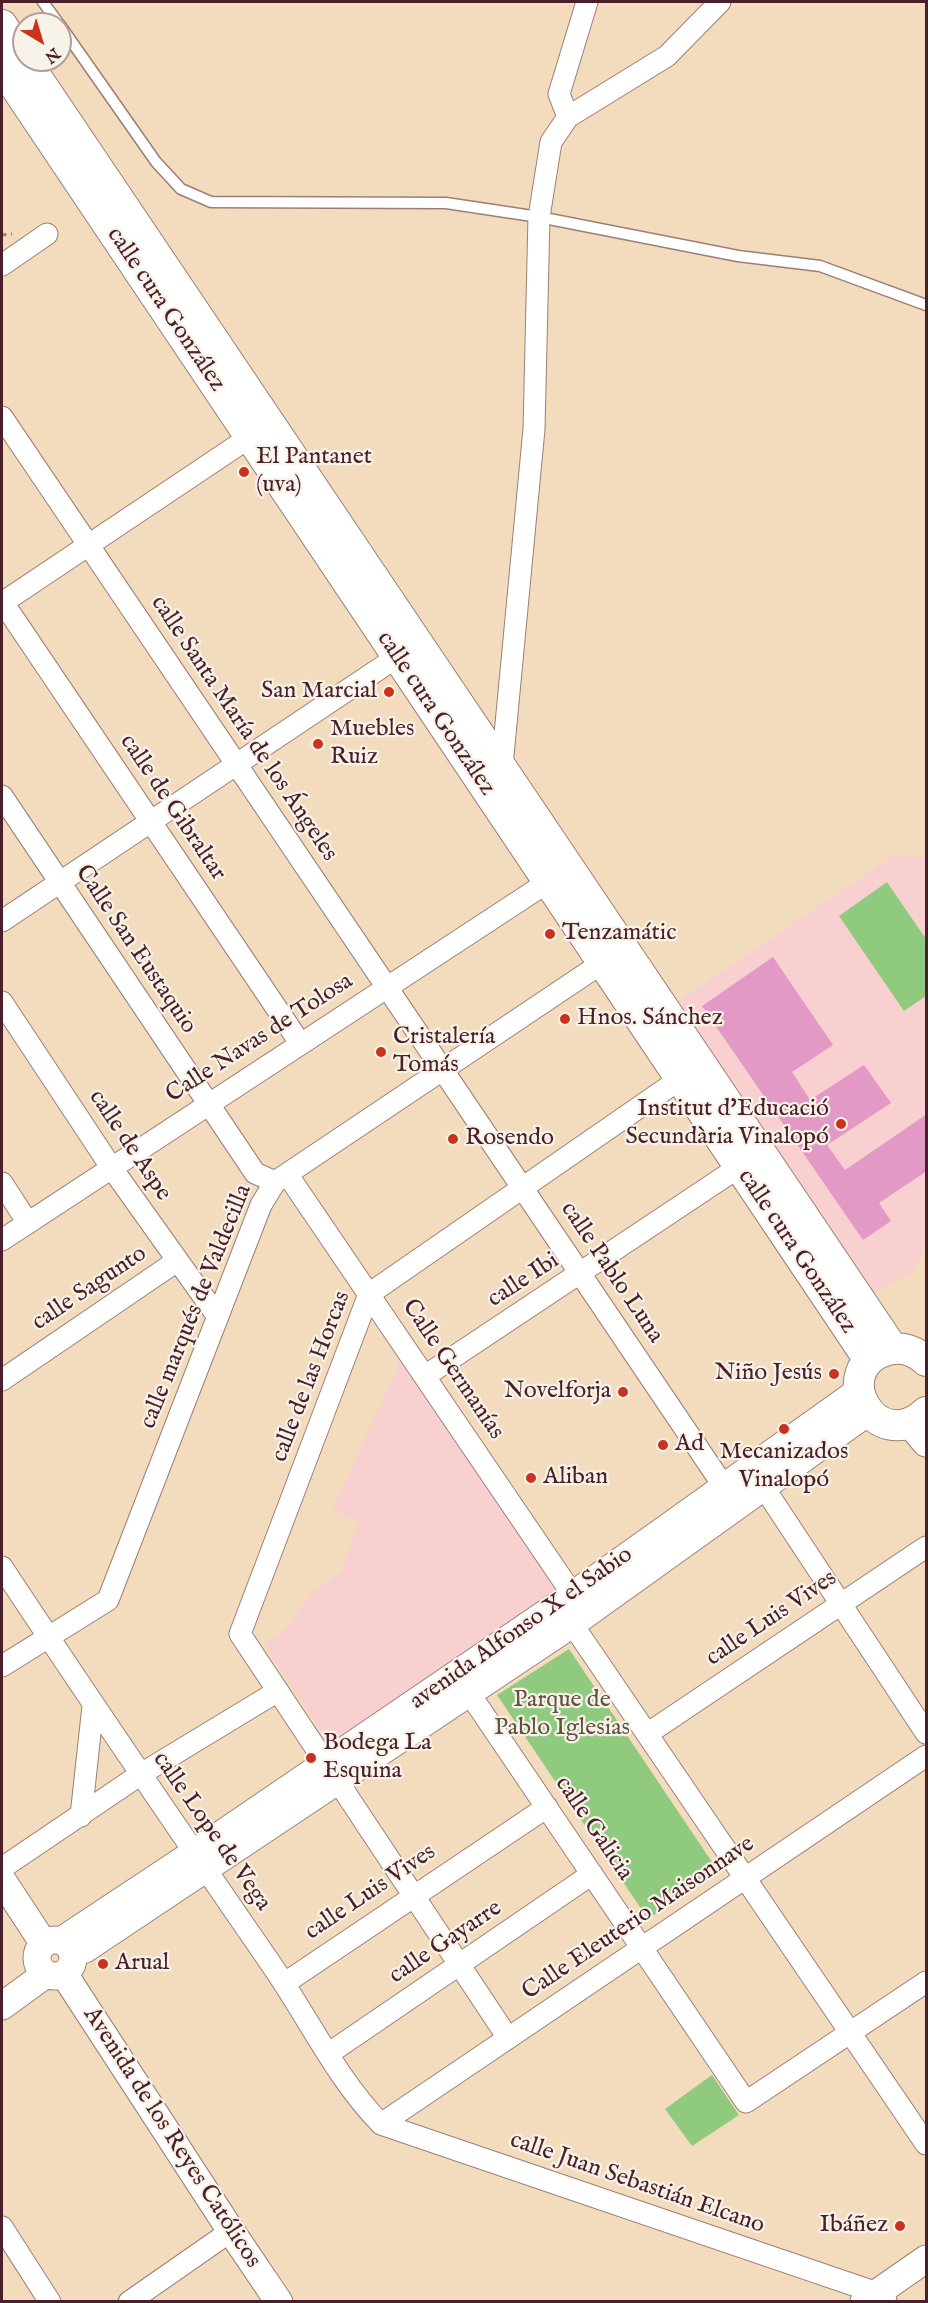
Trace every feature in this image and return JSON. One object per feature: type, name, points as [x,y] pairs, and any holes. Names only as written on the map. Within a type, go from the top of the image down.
[{"type":"main road","name":"calle cura González","points":[[2,25],[12,40]]},
{"type":"main road","name":"calle cura González","points":[[2,67],[739,1167],[907,1356]]},
{"type":"main road","name":"calle cura González","points":[[34,72],[502,766],[907,1356]]},
{"type":"main road","points":[[907,1356],[863,1369],[864,1402],[878,1420],[891,1425],[921,1426]]},
{"type":"street","points":[[568,117],[559,94],[586,2]]},
{"type":"street","points":[[502,766],[534,429],[539,217],[551,142],[568,117],[667,56],[720,2]]},
{"type":"street","points":[[2,265],[47,234]]},
{"type":"street","name":"calle Santa María de los Ángeles","points":[[2,417],[443,1069]]},
{"type":"street","points":[[2,602],[250,437]]},
{"type":"street","name":"calle de Gibraltar","points":[[2,602],[300,1043]]},
{"type":"street","points":[[2,921],[397,657]]},
{"type":"street","name":"Calle San Eustaquio","points":[[2,796],[255,1173],[281,1178]]},
{"type":"street","name":"Calle Navas de Tolosa","points":[[2,1240],[548,882]]},
{"type":"street","name":"calle marqués de Valdecilla","points":[[2,1666],[108,1600],[261,1205],[281,1178],[602,963]]},
{"type":"street","name":"calle de Aspe","points":[[2,1002],[111,1167],[218,1317]]},
{"type":"street","name":"calle Pablo Luna","points":[[443,1069],[731,1496]]},
{"type":"street","name":"calle de las Horcas","points":[[508,2038],[240,1634],[369,1294],[680,1079]]},
{"type":"street","name":"calle Ibi","points":[[425,1376],[739,1167]]},
{"type":"street","name":"Calle Germanías","points":[[281,1178],[369,1294],[425,1376],[646,1734],[849,2034],[927,2144]]},
{"type":"street","points":[[2,1184],[28,1223]]},
{"type":"street","name":"calle Sagunto","points":[[2,1380],[177,1261]]},
{"type":"street","name":"avenida Alfonso X el Sabio","points":[[54,1958],[85,1949],[200,1861],[463,1684],[864,1402]]},
{"type":"street","points":[[758,1477],[927,1733]]},
{"type":"street","name":"calle Luis Vives","points":[[646,1734],[927,1547]]},
{"type":"street","name":"calle Lope de Vega","points":[[2,1567],[93,1707],[285,1983],[328,2054],[362,2104],[381,2124]]},
{"type":"street","name":"calle Galicia","points":[[463,1684],[746,2102],[849,2034]]},
{"type":"street","points":[[2,1868],[141,1774],[278,1691]]},
{"type":"street","points":[[81,1816],[93,1707]]},
{"type":"street","name":"Calle Eleuterio Maisonnave","points":[[381,2124],[927,1756]]},
{"type":"street","name":"calle Luis Vives","points":[[285,1983],[547,1807]]},
{"type":"street","name":"calle Gayarre","points":[[328,2054],[592,1874]]},
{"type":"street","name":"Avenida de los Reyes Católicos","points":[[2,1880],[231,2232],[279,2301]]},
{"type":"street","points":[[2,1984],[54,1958]]},
{"type":"street","points":[[2,2006],[54,1958]]},
{"type":"street","points":[[849,2034],[927,1982]]},
{"type":"street","name":"calle Juan Sebastián Elcano","points":[[381,2124],[876,2298]]},
{"type":"street","points":[[2,2227],[50,2301]]},
{"type":"street","points":[[129,2301],[231,2232]]},
{"type":"street","points":[[876,2298],[927,2259]]},
{"type":"lane","points":[[72,43],[156,162],[182,189],[211,202],[446,203],[539,217],[738,256],[820,266],[927,305]]},
{"type":"shaded area","name":"Institut d'Educació Secundària Vinalopó","points":[[895,855],[926,858],[926,1243],[912,1273],[870,1294],[674,1004]]},
{"type":"shaded area","points":[[401,1361],[552,1583],[550,1596],[337,1740],[325,1736],[265,1645],[287,1627],[312,1593],[342,1572],[359,1523],[333,1509]]},
{"type":"green space","points":[[887,882],[926,939],[926,996],[904,1011],[839,916]]},
{"type":"green space","name":"Parque de Pablo Iglesias","points":[[569,1649],[718,1871],[648,1919],[497,1695]]},
{"type":"green space","points":[[712,2075],[739,2115],[692,2146],[665,2109]]},
{"type":"building","points":[[773,957],[833,1045],[792,1072],[810,1100],[864,1065],[891,1103],[827,1145],[845,1170],[927,1114],[927,1171],[879,1203],[891,1221],[863,1240],[702,1006]]},
{"type":"place","name":"El Pantanet (uva)","points":[[244,472]]},
{"type":"place","name":"San Marcial","points":[[389,692]]},
{"type":"place","name":"Muebles Ruiz","points":[[318,744]]},
{"type":"place","name":"Tenzamátic","points":[[550,934]]},
{"type":"place","name":"Hnos. Sánchez","points":[[565,1019]]},
{"type":"place","name":"Cristalería Tomás","points":[[381,1052]]},
{"type":"place","name":"Institut d'Educació Secundària Vinalopó","points":[[841,1124]]},
{"type":"place","name":"Rosendo","points":[[453,1139]]},
{"type":"place","name":"Niño Jesús","points":[[834,1374]]},
{"type":"place","name":"Novelforja","points":[[623,1392]]},
{"type":"place","name":"Mecanizados Vinalopó","points":[[784,1429]]},
{"type":"place","name":"Ad","points":[[663,1445]]},
{"type":"place","name":"Aliban","points":[[531,1478]]},
{"type":"place","name":"Bodega La Esquina","points":[[311,1758]]},
{"type":"place","name":"Arual","points":[[103,1964]]},
{"type":"place","name":"Ibáñez","points":[[900,2226]]}]
